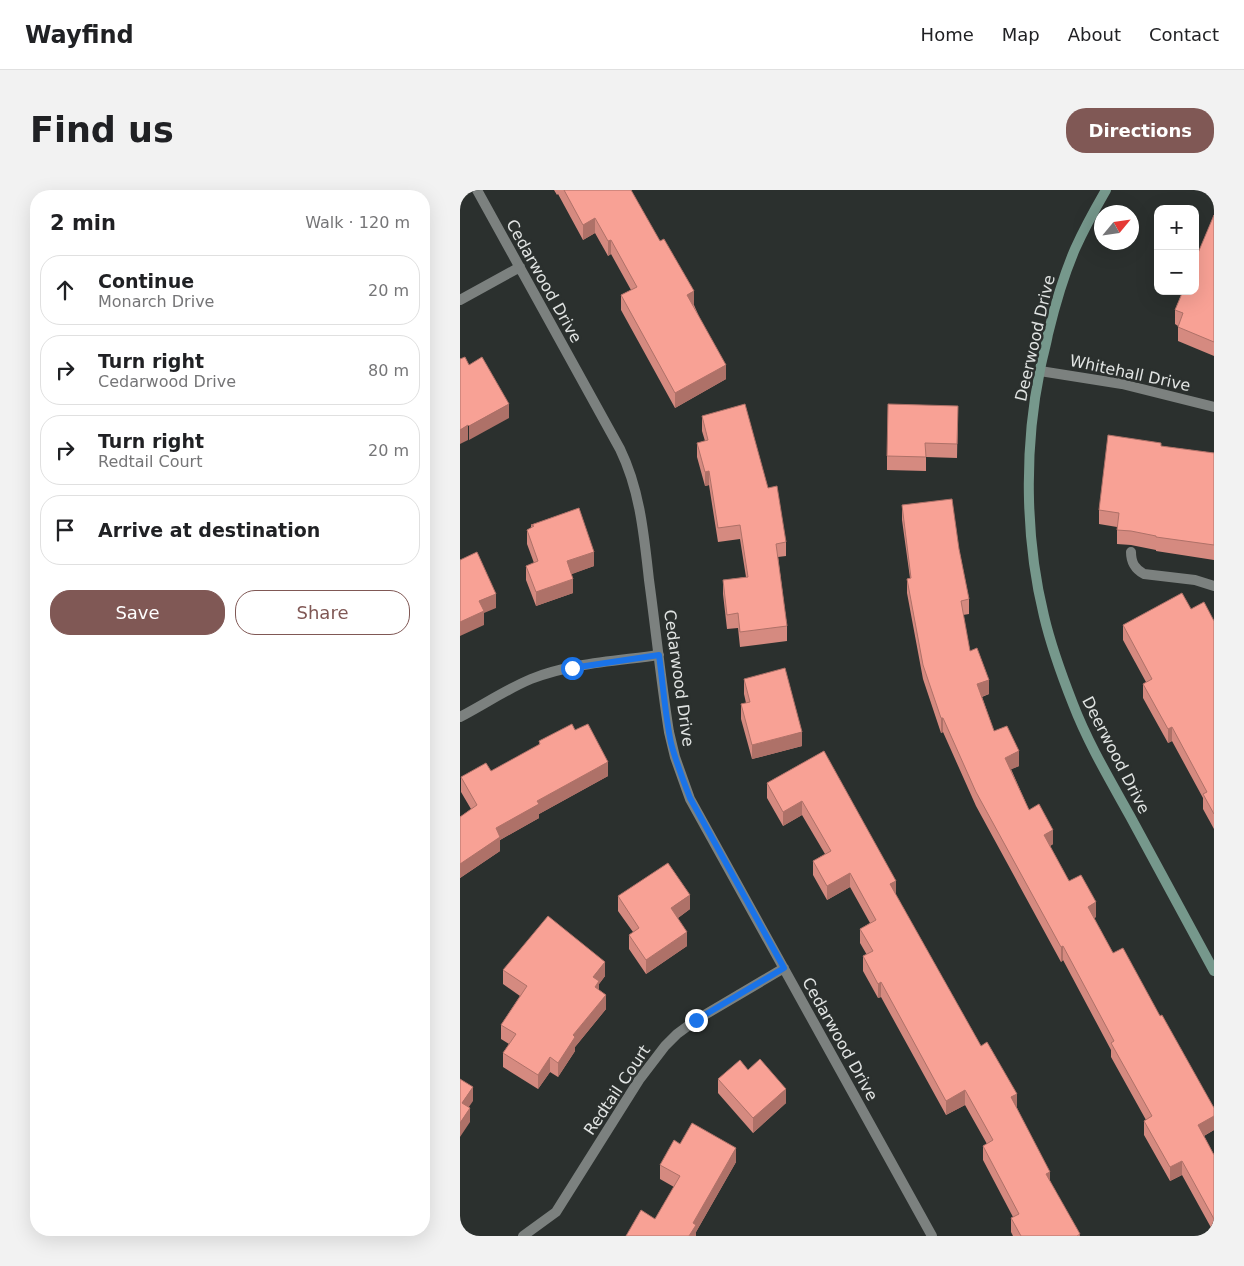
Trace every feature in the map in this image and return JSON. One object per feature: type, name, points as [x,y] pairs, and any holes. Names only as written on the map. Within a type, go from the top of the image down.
[{"type":"street","name":"Cedarwood Drive","points":[[477,190],[620,450],[628,468],[640,511],[665,706],[672,745],[682,780],[690,798],[932,1236]]},
{"type":"street","name":"Deerwood Drive","points":[[1106,190],[1075,249],[1063,280],[1040,371],[1029,454],[1031,534],[1044,616],[1073,706],[1092,748],[1214,971]]},
{"type":"street","points":[[460,300],[520,268]]},
{"type":"street","name":"Whitehall Drive","points":[[1040,371],[1122,384],[1214,407]]},
{"type":"street","points":[[1130,552],[1131,561],[1134,566],[1144,574],[1195,580],[1214,586]]},
{"type":"street","points":[[460,717],[519,685],[538,677],[572,668],[659,655]]},
{"type":"street","name":"Redtail Court","points":[[523,1236],[556,1212],[639,1080],[665,1046],[696,1020],[784,968]]},
{"type":"building","points":[[564,190],[631,190],[660,241],[664,239],[694,291],[687,295],[726,365],[675,393],[621,295],[637,287],[611,240],[608,241],[595,218],[583,225]]},
{"type":"building","points":[[1214,215],[1214,342],[1178,327],[1183,313],[1175,310],[1181,295],[1199,295],[1199,251]]},
{"type":"building","points":[[465,357],[469,365],[482,357],[509,404],[460,430],[460,359]]},
{"type":"building","points":[[745,404],[768,488],[777,486],[786,542],[776,544],[787,626],[740,632],[738,613],[727,615],[723,580],[748,577],[740,525],[718,528],[709,471],[705,472],[697,443],[708,440],[702,416]]},
{"type":"building","points":[[888,404],[958,406],[957,444],[925,443],[926,457],[887,456]]},
{"type":"building","points":[[1108,435],[1161,443],[1161,446],[1214,453],[1214,545],[1117,530],[1119,513],[1099,510]]},
{"type":"building","points":[[952,499],[969,599],[961,601],[970,651],[977,648],[989,680],[977,684],[994,731],[1007,726],[1019,751],[1005,758],[1029,810],[1039,804],[1053,830],[1044,835],[1069,881],[1081,875],[1096,902],[1088,907],[1113,953],[1123,948],[1214,1108],[1214,1116],[1198,1125],[1214,1155],[1214,1219],[1182,1161],[1170,1167],[1144,1121],[1152,1116],[1111,1043],[1114,1041],[1063,946],[1061,947],[976,792],[943,718],[941,718],[923,665],[907,579],[911,578],[902,505]]},
{"type":"building","points":[[579,508],[594,552],[567,561],[573,579],[536,592],[526,566],[538,561],[527,530],[534,526],[531,525]]},
{"type":"building","points":[[477,552],[496,594],[479,601],[484,611],[460,622],[460,560]]},
{"type":"building","points":[[1182,593],[1191,609],[1204,602],[1214,621],[1214,814],[1203,794],[1207,792],[1172,727],[1168,729],[1143,684],[1152,679],[1123,625]]},
{"type":"building","points":[[785,668],[802,732],[752,745],[741,704],[750,702],[744,679]]},
{"type":"building","points":[[572,724],[575,730],[588,724],[608,762],[537,801],[539,804],[496,828],[500,837],[460,864],[460,817],[477,805],[461,777],[486,763],[491,771],[540,744],[539,741]]},
{"type":"building","points":[[824,751],[896,881],[890,884],[981,1046],[987,1042],[1017,1094],[1011,1097],[1050,1172],[1046,1174],[1080,1234],[1077,1236],[1021,1236],[1011,1218],[1019,1214],[983,1146],[993,1140],[965,1090],[946,1101],[881,982],[878,984],[863,956],[873,951],[860,929],[876,920],[850,873],[827,886],[813,861],[831,851],[802,801],[783,812],[767,783]]},
{"type":"building","points":[[668,863],[690,895],[671,908],[687,932],[646,960],[629,935],[639,928],[618,896]]},
{"type":"building","points":[[548,916],[605,962],[593,977],[599,981],[595,987],[606,995],[573,1035],[575,1037],[558,1063],[550,1057],[538,1075],[503,1053],[516,1034],[501,1025],[527,986],[503,970]]},
{"type":"building","points":[[760,1059],[786,1089],[753,1118],[718,1079],[740,1060],[748,1070]]},
{"type":"building","points":[[460,1079],[473,1087],[462,1103],[470,1108],[460,1123]]},
{"type":"building","points":[[692,1123],[736,1148],[693,1223],[696,1225],[689,1236],[626,1236],[641,1210],[655,1219],[680,1176],[660,1165],[674,1140],[680,1144]]},
{"type":"route","points":[[572,668],[659,655],[672,745],[682,780],[698,814],[784,968],[696,1020]]}]
